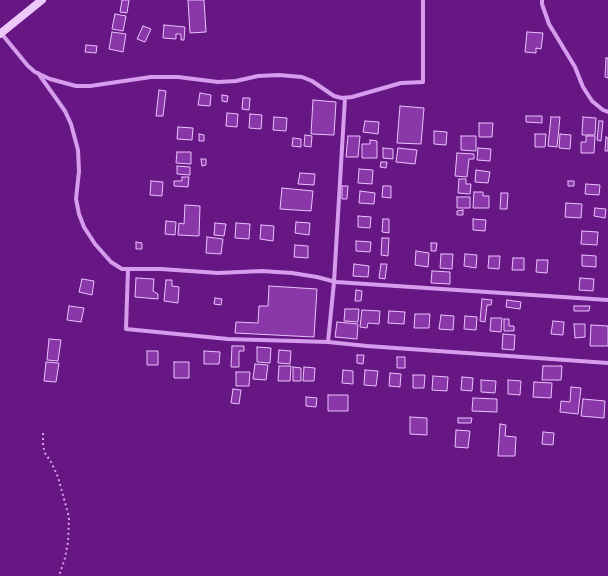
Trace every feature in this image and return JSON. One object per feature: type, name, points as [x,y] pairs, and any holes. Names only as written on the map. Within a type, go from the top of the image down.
[{"type":"main road","points":[[1,33],[42,0]]},
{"type":"street","points":[[38,74],[76,86],[90,86],[151,77],[178,77],[218,82],[236,81],[258,76],[279,75],[302,77],[312,81],[334,96],[342,98],[352,97],[401,83],[423,82],[423,0]]},
{"type":"street","points":[[542,0],[549,24],[575,67],[583,87],[592,101],[608,112]]},
{"type":"street","points":[[1,33],[28,66],[38,74],[65,111],[78,150],[79,171],[76,199],[79,214],[84,227],[95,244],[111,262],[122,269],[160,269],[218,273],[262,271],[292,273],[317,277],[334,282],[608,300]]},
{"type":"street","points":[[328,342],[334,282],[345,98]]},
{"type":"street","points":[[128,269],[126,329],[228,339],[328,342],[375,347],[608,363]]},
{"type":"path","points":[[43,433],[43,446],[45,453],[58,477],[69,517],[68,542],[59,576]]},
{"type":"building","points":[[122,0],[129,0],[127,13],[120,12]]},
{"type":"building","points":[[188,0],[204,0],[206,32],[190,33]]},
{"type":"building","points":[[115,14],[126,16],[123,31],[112,29]]},
{"type":"building","points":[[164,25],[185,27],[184,40],[181,40],[181,34],[176,34],[176,39],[163,38]]},
{"type":"building","points":[[143,26],[151,29],[145,42],[137,39]]},
{"type":"building","points":[[112,32],[126,34],[123,52],[109,49]]},
{"type":"building","points":[[527,32],[543,33],[541,49],[536,48],[536,53],[525,52]]},
{"type":"building","points":[[86,45],[97,46],[96,53],[85,52]]},
{"type":"building","points":[[606,58],[608,58],[608,78],[605,77]]},
{"type":"building","points":[[159,90],[166,91],[163,116],[156,116]]},
{"type":"building","points":[[200,93],[211,95],[210,106],[198,105]]},
{"type":"building","points":[[222,95],[228,96],[227,102],[222,101]]},
{"type":"building","points":[[243,98],[250,98],[249,110],[242,109]]},
{"type":"building","points":[[313,100],[336,102],[334,135],[311,134]]},
{"type":"building","points":[[400,106],[424,108],[421,144],[397,143]]},
{"type":"building","points":[[227,113],[238,114],[237,127],[226,126]]},
{"type":"building","points":[[250,114],[262,115],[261,129],[249,128]]},
{"type":"building","points":[[526,116],[542,116],[542,123],[526,122]]},
{"type":"building","points":[[274,117],[287,118],[286,131],[273,130]]},
{"type":"building","points":[[551,117],[560,117],[557,147],[548,146]]},
{"type":"building","points":[[583,117],[596,118],[595,135],[582,135]]},
{"type":"building","points":[[365,121],[379,122],[378,134],[363,132]]},
{"type":"building","points":[[599,121],[603,121],[601,141],[597,140]]},
{"type":"building","points":[[479,123],[493,123],[492,137],[479,137]]},
{"type":"building","points":[[178,127],[193,128],[192,140],[177,139]]},
{"type":"building","points":[[434,131],[447,132],[446,145],[434,144]]},
{"type":"building","points":[[199,134],[204,135],[204,141],[199,141]]},
{"type":"building","points":[[535,134],[546,134],[545,147],[535,147]]},
{"type":"building","points":[[560,134],[571,135],[570,149],[559,148]]},
{"type":"building","points":[[305,135],[312,136],[311,147],[304,146]]},
{"type":"building","points":[[348,136],[360,136],[358,157],[346,157]]},
{"type":"building","points":[[461,136],[476,136],[476,151],[461,150]]},
{"type":"building","points":[[586,136],[595,136],[594,153],[581,153],[581,142],[586,142]]},
{"type":"building","points":[[606,137],[608,138],[608,151],[605,151]]},
{"type":"building","points":[[293,138],[301,139],[301,147],[292,146]]},
{"type":"building","points":[[370,140],[377,141],[377,158],[362,158],[362,144],[370,144]]},
{"type":"building","points":[[383,148],[393,149],[393,159],[383,158]]},
{"type":"building","points":[[398,148],[417,150],[415,164],[396,162]]},
{"type":"building","points":[[478,148],[491,149],[490,161],[477,160]]},
{"type":"building","points":[[177,152],[191,152],[191,164],[176,163]]},
{"type":"building","points":[[457,153],[474,154],[474,159],[469,159],[467,177],[455,176]]},
{"type":"building","points":[[201,159],[206,159],[206,165],[202,166]]},
{"type":"building","points":[[381,162],[387,162],[386,168],[380,167]]},
{"type":"building","points":[[177,166],[190,167],[190,175],[177,174]]},
{"type":"building","points":[[359,169],[373,170],[372,184],[358,183]]},
{"type":"building","points":[[476,170],[490,172],[488,183],[475,182]]},
{"type":"building","points":[[300,173],[315,174],[314,185],[298,184]]},
{"type":"building","points":[[182,177],[189,177],[188,187],[174,186],[174,181],[182,181]]},
{"type":"building","points":[[459,179],[466,179],[466,184],[471,184],[470,194],[458,193]]},
{"type":"building","points":[[151,181],[163,182],[162,196],[150,195]]},
{"type":"building","points":[[568,181],[574,181],[574,186],[568,186]]},
{"type":"building","points":[[586,184],[600,185],[599,195],[585,194]]},
{"type":"building","points":[[342,186],[348,186],[347,199],[342,199]]},
{"type":"building","points":[[383,186],[391,186],[391,198],[382,197]]},
{"type":"building","points":[[282,188],[313,191],[311,211],[280,209]]},
{"type":"building","points":[[360,191],[375,193],[374,204],[359,203]]},
{"type":"building","points":[[474,192],[483,192],[483,196],[489,196],[489,208],[473,208]]},
{"type":"building","points":[[501,193],[508,193],[507,209],[500,209]]},
{"type":"building","points":[[457,197],[470,197],[470,208],[457,208]]},
{"type":"building","points":[[566,203],[582,204],[581,218],[565,217]]},
{"type":"building","points":[[185,205],[200,206],[199,236],[178,235],[179,223],[184,224]]},
{"type":"building","points":[[595,208],[606,209],[605,218],[594,216]]},
{"type":"building","points":[[463,210],[463,215],[457,215],[457,211]]},
{"type":"building","points":[[358,216],[371,217],[370,228],[358,227]]},
{"type":"building","points":[[383,219],[389,219],[389,233],[382,232]]},
{"type":"building","points":[[473,219],[486,220],[485,231],[473,230]]},
{"type":"building","points":[[166,221],[176,222],[175,235],[165,234]]},
{"type":"building","points":[[296,222],[310,223],[309,235],[295,233]]},
{"type":"building","points":[[215,223],[226,224],[224,236],[214,235]]},
{"type":"building","points":[[236,223],[250,224],[249,239],[235,238]]},
{"type":"building","points":[[261,225],[274,226],[273,241],[260,239]]},
{"type":"building","points":[[582,231],[598,232],[597,245],[581,244]]},
{"type":"building","points":[[207,237],[223,239],[221,254],[206,253]]},
{"type":"building","points":[[382,238],[389,238],[388,256],[381,255]]},
{"type":"building","points":[[356,241],[371,242],[370,252],[356,251]]},
{"type":"building","points":[[136,242],[142,243],[142,249],[136,249]]},
{"type":"building","points":[[431,243],[437,243],[436,251],[431,251]]},
{"type":"building","points":[[295,245],[308,246],[308,258],[294,257]]},
{"type":"building","points":[[416,251],[429,253],[428,267],[415,265]]},
{"type":"building","points":[[441,254],[453,254],[452,269],[440,268]]},
{"type":"building","points":[[465,254],[477,255],[476,268],[464,266]]},
{"type":"building","points":[[582,255],[596,256],[596,267],[582,266]]},
{"type":"building","points":[[489,256],[500,256],[499,269],[488,268]]},
{"type":"building","points":[[513,258],[524,258],[524,270],[512,270]]},
{"type":"building","points":[[537,260],[548,260],[547,273],[536,272]]},
{"type":"building","points":[[354,264],[369,266],[368,277],[353,276]]},
{"type":"building","points":[[381,264],[387,264],[385,279],[379,278]]},
{"type":"building","points":[[432,271],[450,272],[450,284],[431,283]]},
{"type":"building","points":[[136,278],[154,279],[153,291],[158,294],[158,299],[135,297]]},
{"type":"building","points":[[580,278],[594,279],[593,291],[579,290]]},
{"type":"building","points":[[82,279],[94,281],[92,295],[79,292]]},
{"type":"building","points":[[166,280],[172,280],[172,286],[179,287],[178,303],[164,301]]},
{"type":"building","points":[[269,286],[317,289],[314,337],[235,333],[236,322],[258,323],[259,306],[268,306]]},
{"type":"building","points":[[356,290],[362,291],[361,301],[355,301]]},
{"type":"building","points":[[215,298],[222,299],[221,305],[214,304]]},
{"type":"building","points":[[482,299],[492,300],[491,305],[487,305],[485,322],[480,321]]},
{"type":"building","points":[[507,300],[521,302],[520,309],[506,307]]},
{"type":"building","points":[[69,306],[84,308],[81,322],[67,320]]},
{"type":"building","points":[[574,306],[590,306],[589,311],[574,311]]},
{"type":"building","points":[[345,309],[359,309],[358,322],[344,321]]},
{"type":"building","points":[[362,310],[380,311],[379,324],[368,323],[367,328],[360,327]]},
{"type":"building","points":[[389,311],[405,312],[404,324],[388,323]]},
{"type":"building","points":[[415,314],[430,314],[429,328],[414,328]]},
{"type":"building","points":[[441,315],[454,316],[453,330],[439,329]]},
{"type":"building","points":[[465,316],[477,317],[476,330],[464,329]]},
{"type":"building","points":[[491,318],[502,318],[501,332],[490,331]]},
{"type":"building","points":[[504,319],[509,319],[509,326],[514,326],[514,331],[504,331]]},
{"type":"building","points":[[553,321],[564,322],[563,335],[551,334]]},
{"type":"building","points":[[337,322],[358,324],[357,339],[335,337]]},
{"type":"building","points":[[574,324],[585,324],[585,337],[575,338]]},
{"type":"building","points":[[591,325],[608,326],[608,346],[590,346]]},
{"type":"building","points":[[503,334],[515,335],[514,350],[502,349]]},
{"type":"building","points":[[49,339],[61,340],[58,361],[47,360]]},
{"type":"building","points":[[232,346],[244,346],[244,351],[239,351],[239,367],[231,367]]},
{"type":"building","points":[[257,347],[271,348],[270,363],[257,362]]},
{"type":"building","points":[[279,350],[291,351],[290,364],[278,363]]},
{"type":"building","points":[[147,351],[158,351],[158,365],[147,365]]},
{"type":"building","points":[[204,351],[220,352],[219,364],[204,364]]},
{"type":"building","points":[[357,355],[364,355],[363,364],[357,363]]},
{"type":"building","points":[[397,357],[405,357],[405,368],[397,368]]},
{"type":"building","points":[[46,362],[59,363],[56,382],[44,381]]},
{"type":"building","points":[[174,362],[189,362],[189,378],[174,378]]},
{"type":"building","points":[[255,364],[268,365],[266,380],[253,379]]},
{"type":"building","points":[[279,366],[291,366],[290,381],[278,381]]},
{"type":"building","points":[[543,366],[562,366],[561,380],[542,380]]},
{"type":"building","points":[[293,367],[301,368],[301,381],[293,381]]},
{"type":"building","points":[[304,367],[315,368],[314,381],[303,381]]},
{"type":"building","points":[[343,370],[353,371],[353,384],[342,383]]},
{"type":"building","points":[[365,370],[378,371],[376,386],[364,385]]},
{"type":"building","points":[[236,372],[250,372],[249,386],[236,386]]},
{"type":"building","points":[[390,373],[401,374],[400,387],[389,386]]},
{"type":"building","points":[[413,375],[425,375],[424,388],[413,388]]},
{"type":"building","points":[[433,376],[448,377],[447,391],[432,390]]},
{"type":"building","points":[[462,377],[473,378],[472,391],[461,390]]},
{"type":"building","points":[[481,380],[496,381],[495,393],[481,392]]},
{"type":"building","points":[[508,380],[521,381],[520,395],[508,394]]},
{"type":"building","points":[[534,382],[552,383],[551,398],[533,397]]},
{"type":"building","points":[[571,387],[581,388],[578,414],[560,412],[561,401],[570,402]]},
{"type":"building","points":[[233,389],[241,390],[239,404],[231,403]]},
{"type":"building","points":[[328,395],[348,395],[348,411],[328,411]]},
{"type":"building","points":[[306,397],[317,398],[316,407],[306,406]]},
{"type":"building","points":[[473,398],[497,399],[497,412],[472,411]]},
{"type":"building","points":[[583,399],[605,401],[604,418],[581,416]]},
{"type":"building","points":[[410,417],[427,418],[427,435],[410,434]]},
{"type":"building","points":[[458,418],[472,418],[471,423],[458,423]]},
{"type":"building","points":[[500,424],[506,425],[505,436],[516,437],[515,456],[498,456]]},
{"type":"building","points":[[456,430],[470,431],[468,448],[455,447]]},
{"type":"building","points":[[543,432],[554,433],[553,445],[542,444]]}]
